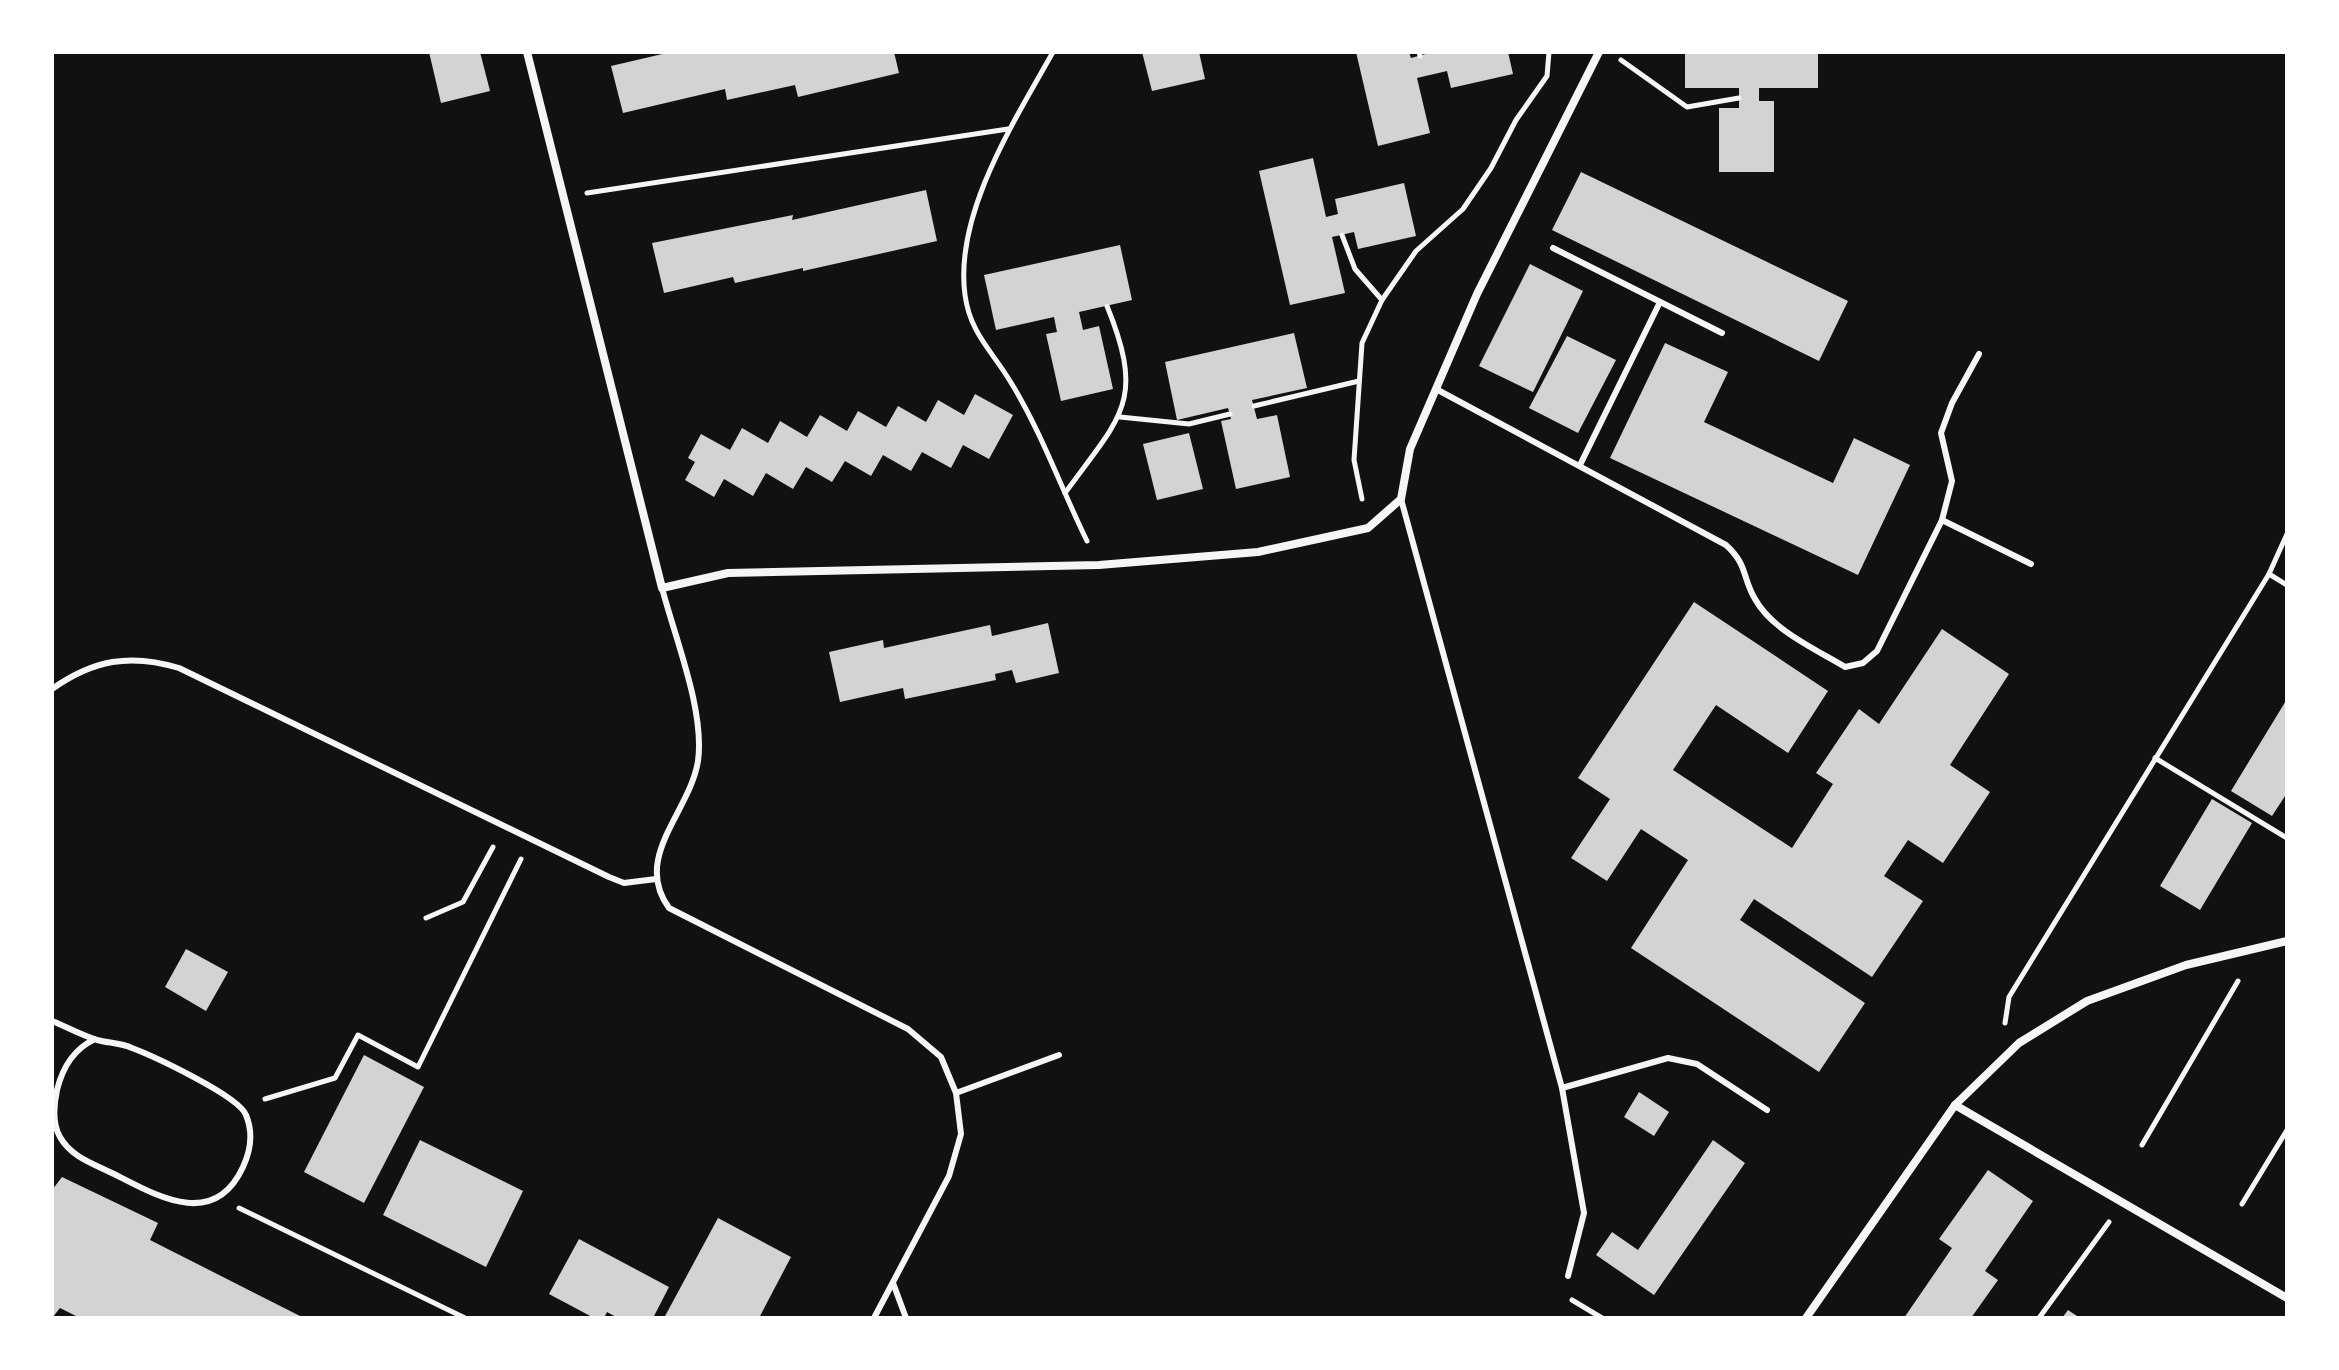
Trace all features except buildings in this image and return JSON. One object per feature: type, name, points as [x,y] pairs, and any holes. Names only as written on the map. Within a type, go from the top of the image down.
[{"type":"street","points":[[527,52],[662,588],[742,573],[1099,565],[1258,552],[1368,528],[1401,499],[1410,449],[1477,294],[1599,52]]},
{"type":"street","points":[[1806,1318],[1955,1105],[2019,1043],[2087,1001],[2186,965],[2287,941]]},
{"type":"street","points":[[1955,1105],[2287,1298]]},
{"type":"lane","points":[[1553,248],[1722,333]]},
{"type":"lane","points":[[1580,465],[1660,302]]},
{"type":"lane","points":[[1436,389],[1726,545],[1742,560],[1754,599],[1770,618],[1845,667],[1863,663],[1877,651],[1942,520],[1952,481],[1941,433],[1952,403],[1979,354]]},
{"type":"lane","points":[[1401,499],[1562,1088],[1584,1213],[1568,1276]]},
{"type":"lane","points":[[1942,520],[2031,564]]},
{"type":"lane","points":[[662,588],[693,702],[698,762],[684,803],[660,846],[656,879],[669,908],[908,1029],[941,1057],[956,1093],[961,1134],[949,1176],[874,1318]]},
{"type":"lane","points":[[52,689],[80,670],[103,662],[155,661],[179,668],[531,841],[624,883],[656,879]]},
{"type":"lane","points":[[52,1021],[95,1039],[131,1047],[224,1095],[245,1110],[251,1130],[250,1151],[234,1183],[216,1198],[199,1203],[178,1203],[71,1152],[58,1134],[54,1107],[59,1084],[78,1047],[95,1039]]},
{"type":"lane","points":[[956,1093],[1059,1055]]},
{"type":"lane","points":[[1562,1088],[1668,1058],[1697,1064],[1767,1110]]},
{"type":"lane","points":[[893,1283],[906,1318]]},
{"type":"path","points":[[1053,52],[1009,129],[969,227],[965,295],[981,344],[1009,379],[1099,565]]},
{"type":"path","points":[[1368,528],[1354,460],[1362,343],[1382,300],[1416,251],[1463,209],[1491,168],[1516,120],[1547,76],[1549,52]]},
{"type":"path","points":[[1610,52],[1687,107],[1739,98]]},
{"type":"path","points":[[562,197],[1009,129]]},
{"type":"path","points":[[1342,235],[1355,269],[1382,300]]},
{"type":"path","points":[[1064,494],[1120,417],[1127,382],[1121,341],[1107,306]]},
{"type":"path","points":[[1254,406],[1359,381]]},
{"type":"path","points":[[1120,417],[1189,424],[1230,414]]},
{"type":"path","points":[[2005,1024],[2009,997],[2269,574],[2287,534]]},
{"type":"path","points":[[2269,574],[2287,585]]},
{"type":"path","points":[[2155,758],[2287,838]]},
{"type":"path","points":[[426,918],[463,902],[503,827]]},
{"type":"path","points":[[245,1110],[272,1096],[335,1078],[358,1035],[418,1067],[531,841]]},
{"type":"path","points":[[2142,1145],[2238,981]]},
{"type":"path","points":[[2242,1204],[2287,1130]]},
{"type":"path","points":[[216,1198],[465,1318]]},
{"type":"path","points":[[2039,1318],[2110,1220]]},
{"type":"path","points":[[1568,1298],[1602,1318]]}]
